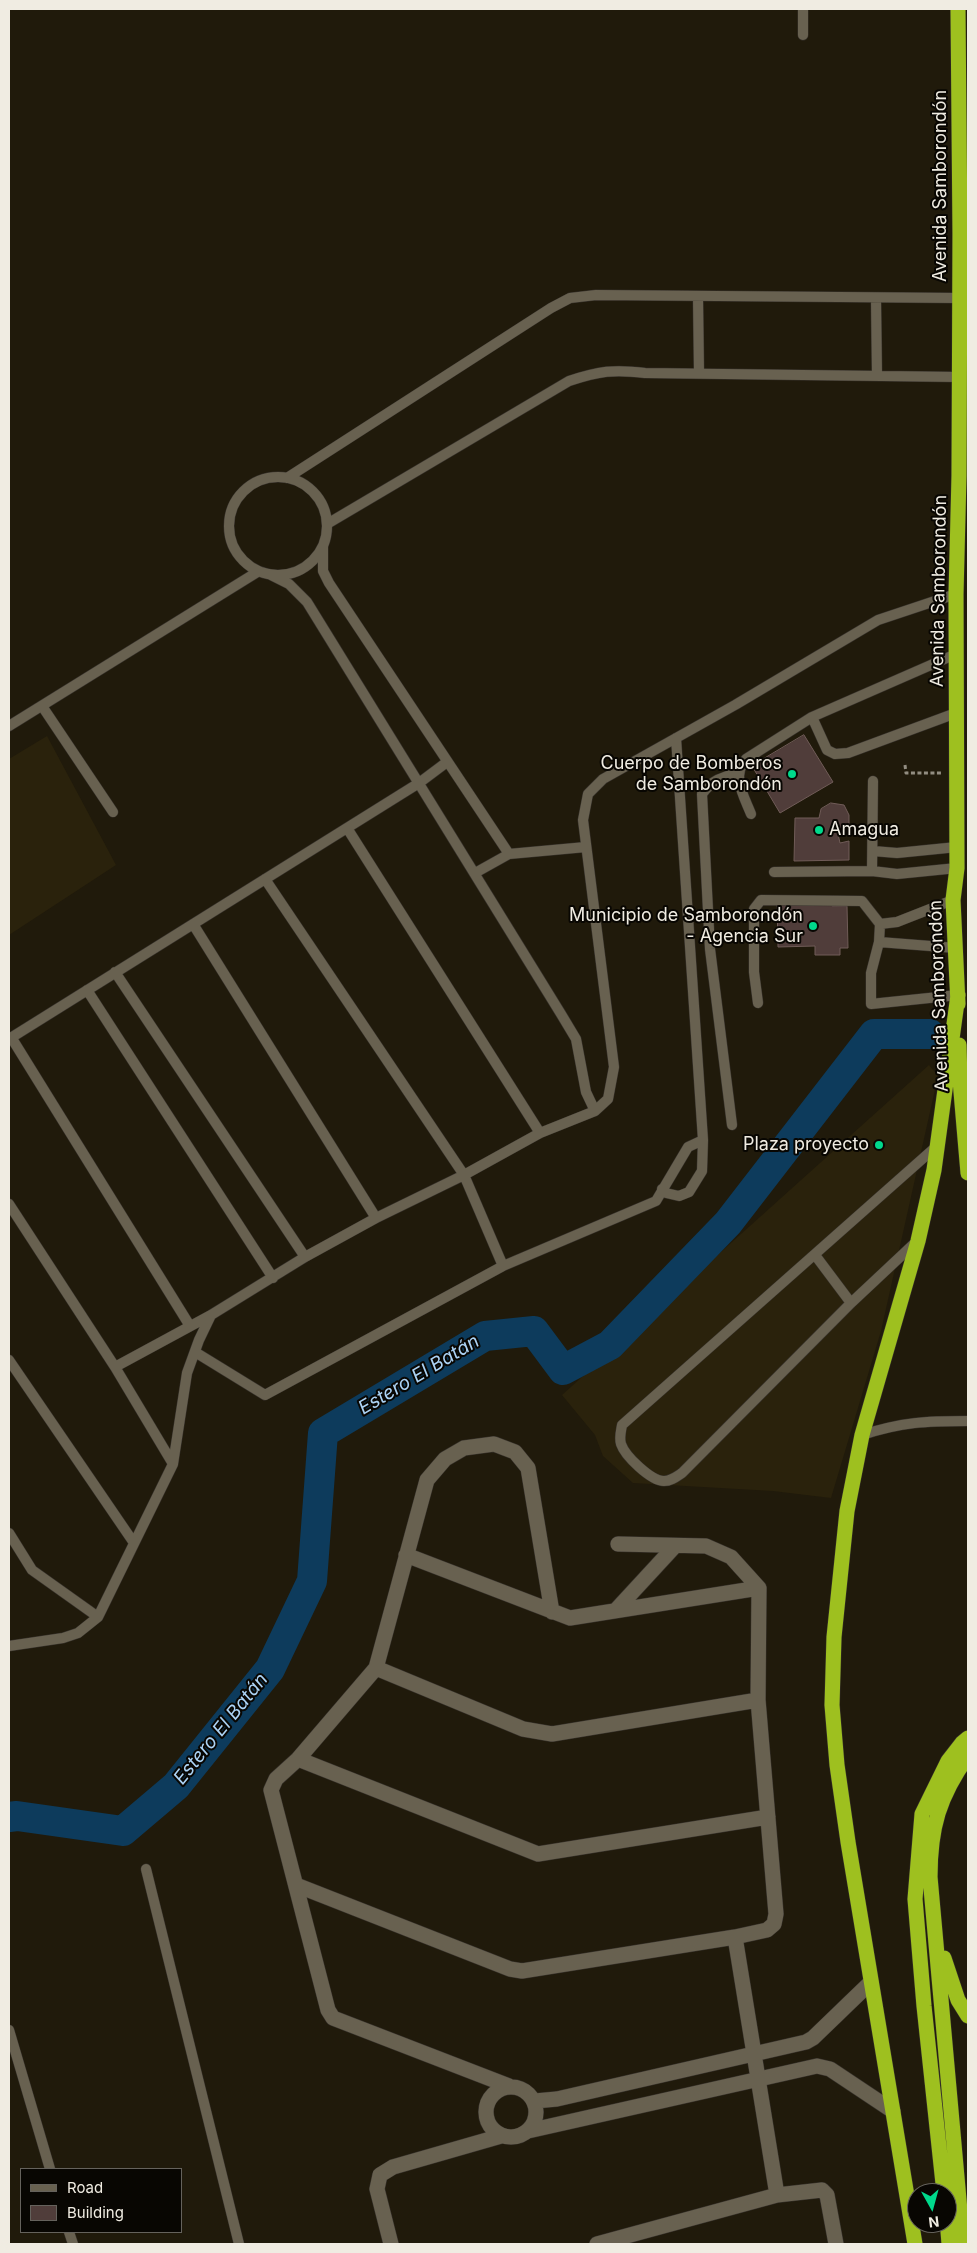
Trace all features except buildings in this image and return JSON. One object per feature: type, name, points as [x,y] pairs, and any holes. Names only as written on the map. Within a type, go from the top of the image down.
[{"type":"highway","name":"Avenida Samborondón","points":[[958,9],[960,377],[956,654],[962,683],[956,713],[957,868],[953,900],[960,1080],[968,1173]]},
{"type":"highway","points":[[915,2244],[845,1823],[832,1705],[834,1637],[847,1511],[862,1435],[918,1241],[939,1144],[958,995]]},
{"type":"highway","points":[[943,2183],[924,2006],[915,1899],[922,1814],[948,1761],[968,1738]]},
{"type":"highway","points":[[963,2244],[930,1877],[930,1849],[942,1797],[968,1756]]},
{"type":"highway","points":[[930,1877],[942,1952],[958,2000],[968,2016]]},
{"type":"street","points":[[528,2132],[535,2122],[538,2112],[535,2101],[524,2089],[509,2086],[333,2018],[328,2010],[271,1790],[276,1779],[298,1759],[376,1668],[428,1480],[445,1459],[464,1448],[494,1444],[515,1452],[528,1468],[552,1612]]},
{"type":"street","points":[[296,1885],[510,1969],[522,1971],[736,1937],[767,1930],[774,1924],[776,1914],[758,1700],[758,1588],[731,1557],[706,1546],[618,1544]]},
{"type":"street","points":[[615,1611],[675,1546]]},
{"type":"street","points":[[406,1555],[570,1618],[758,1588]]},
{"type":"street","points":[[376,1668],[523,1730],[552,1734],[758,1700]]},
{"type":"street","points":[[298,1759],[538,1854],[768,1817]]},
{"type":"street","points":[[736,1937],[777,2195]]},
{"type":"street","points":[[535,2101],[557,2099],[780,2050],[806,2042],[813,2038],[871,1982]]},
{"type":"street","points":[[392,2244],[377,2189],[380,2175],[393,2167],[501,2136],[516,2138],[528,2132],[817,2066],[830,2068],[893,2111]]},
{"type":"street","points":[[501,2136],[488,2125],[485,2108],[493,2093],[509,2086]]},
{"type":"street","points":[[597,2244],[777,2195],[812,2189],[822,2190],[827,2195],[836,2244]]},
{"type":"lane","points":[[803,9],[803,35]]},
{"type":"lane","points":[[286,478],[551,308],[570,298],[596,295],[876,299],[960,298]]},
{"type":"lane","points":[[698,297],[699,373]]},
{"type":"lane","points":[[876,299],[877,376]]},
{"type":"lane","points":[[328,524],[569,381],[595,372],[619,370],[645,373],[960,377]]},
{"type":"lane","points":[[509,854],[329,583],[323,571],[323,546],[328,524],[325,509],[315,492],[305,484],[286,478],[268,478],[256,482],[241,494],[231,511],[229,524],[234,548],[242,559],[289,584],[307,602],[476,872],[576,1039],[586,1092],[595,1111]]},
{"type":"lane","points":[[9,726],[264,572],[289,574],[301,570],[312,562],[323,546]]},
{"type":"lane","points":[[115,1367],[211,1315],[304,1257],[376,1218],[464,1175],[540,1133],[595,1111],[608,1099],[614,1067],[583,820],[588,794],[603,778],[676,738],[878,620],[956,594]]},
{"type":"lane","points":[[750,814],[739,784],[738,773],[746,759],[812,717],[956,654]]},
{"type":"lane","points":[[42,706],[113,812]]},
{"type":"lane","points":[[812,717],[828,750],[835,754],[848,753],[956,713]]},
{"type":"lane","points":[[662,1189],[666,1193],[678,1196],[689,1192],[702,1171],[703,1140],[676,738]]},
{"type":"lane","points":[[190,1326],[10,1038],[419,783],[448,762]]},
{"type":"lane","points":[[732,1125],[710,949],[702,794],[709,784],[717,779],[738,773]]},
{"type":"lane","points":[[872,871],[873,782]]},
{"type":"lane","points":[[347,828],[540,1133]]},
{"type":"lane","points":[[476,872],[509,854],[586,847]]},
{"type":"lane","points":[[873,850],[897,853],[957,847]]},
{"type":"lane","points":[[774,872],[872,871],[898,874],[957,868]]},
{"type":"lane","points":[[266,879],[464,1175],[503,1266]]},
{"type":"lane","points":[[758,1003],[754,972],[754,909],[761,900],[862,901],[880,924],[879,942],[871,973],[871,1004],[958,995]]},
{"type":"lane","points":[[880,924],[896,922],[953,900]]},
{"type":"lane","points":[[193,924],[376,1218]]},
{"type":"lane","points":[[879,942],[956,948]]},
{"type":"lane","points":[[115,972],[304,1257]]},
{"type":"lane","points":[[87,990],[273,1278]]},
{"type":"lane","points":[[195,1352],[265,1395],[503,1266],[656,1201],[688,1147],[703,1140]]},
{"type":"lane","points":[[918,1241],[851,1303],[682,1473],[672,1480],[654,1479],[625,1453],[620,1442],[622,1425],[939,1144]]},
{"type":"lane","points":[[9,1204],[115,1367],[173,1464]]},
{"type":"lane","points":[[815,1255],[851,1303]]},
{"type":"lane","points":[[9,1646],[62,1638],[78,1633],[98,1617],[173,1464],[184,1390],[195,1352],[211,1315]]},
{"type":"lane","points":[[9,1360],[134,1543]]},
{"type":"lane","points":[[862,1435],[895,1425],[927,1421],[968,1421]]},
{"type":"lane","points":[[9,1533],[32,1570],[98,1617]]},
{"type":"lane","points":[[146,1869],[239,2244]]},
{"type":"lane","points":[[9,2030],[50,2168]]},
{"type":"path","points":[[905,765],[906,773],[957,773]]},
{"type":"shaded area","points":[[47,736],[116,865],[9,935],[9,759]]},
{"type":"shaded area","points":[[929,1065],[938,1076],[881,1331],[831,1498],[773,1491],[633,1483],[603,1456],[595,1435],[562,1395]]},
{"type":"waterway","name":"Estero El Batán","points":[[9,1817],[17,1816],[123,1831],[176,1786],[270,1669],[312,1581],[323,1433],[485,1336],[534,1331],[563,1370],[610,1345],[728,1223],[874,1034],[930,1034]]},
{"type":"place","name":"Cuerpo de Bomberos de Samborondón","points":[[792,774]]},
{"type":"place","name":"Amagua","points":[[819,830]]},
{"type":"place","name":"Municipio de Samborondón - Agencia Sur","points":[[813,926]]},
{"type":"place","name":"Plaza proyecto","points":[[879,1145]]}]
